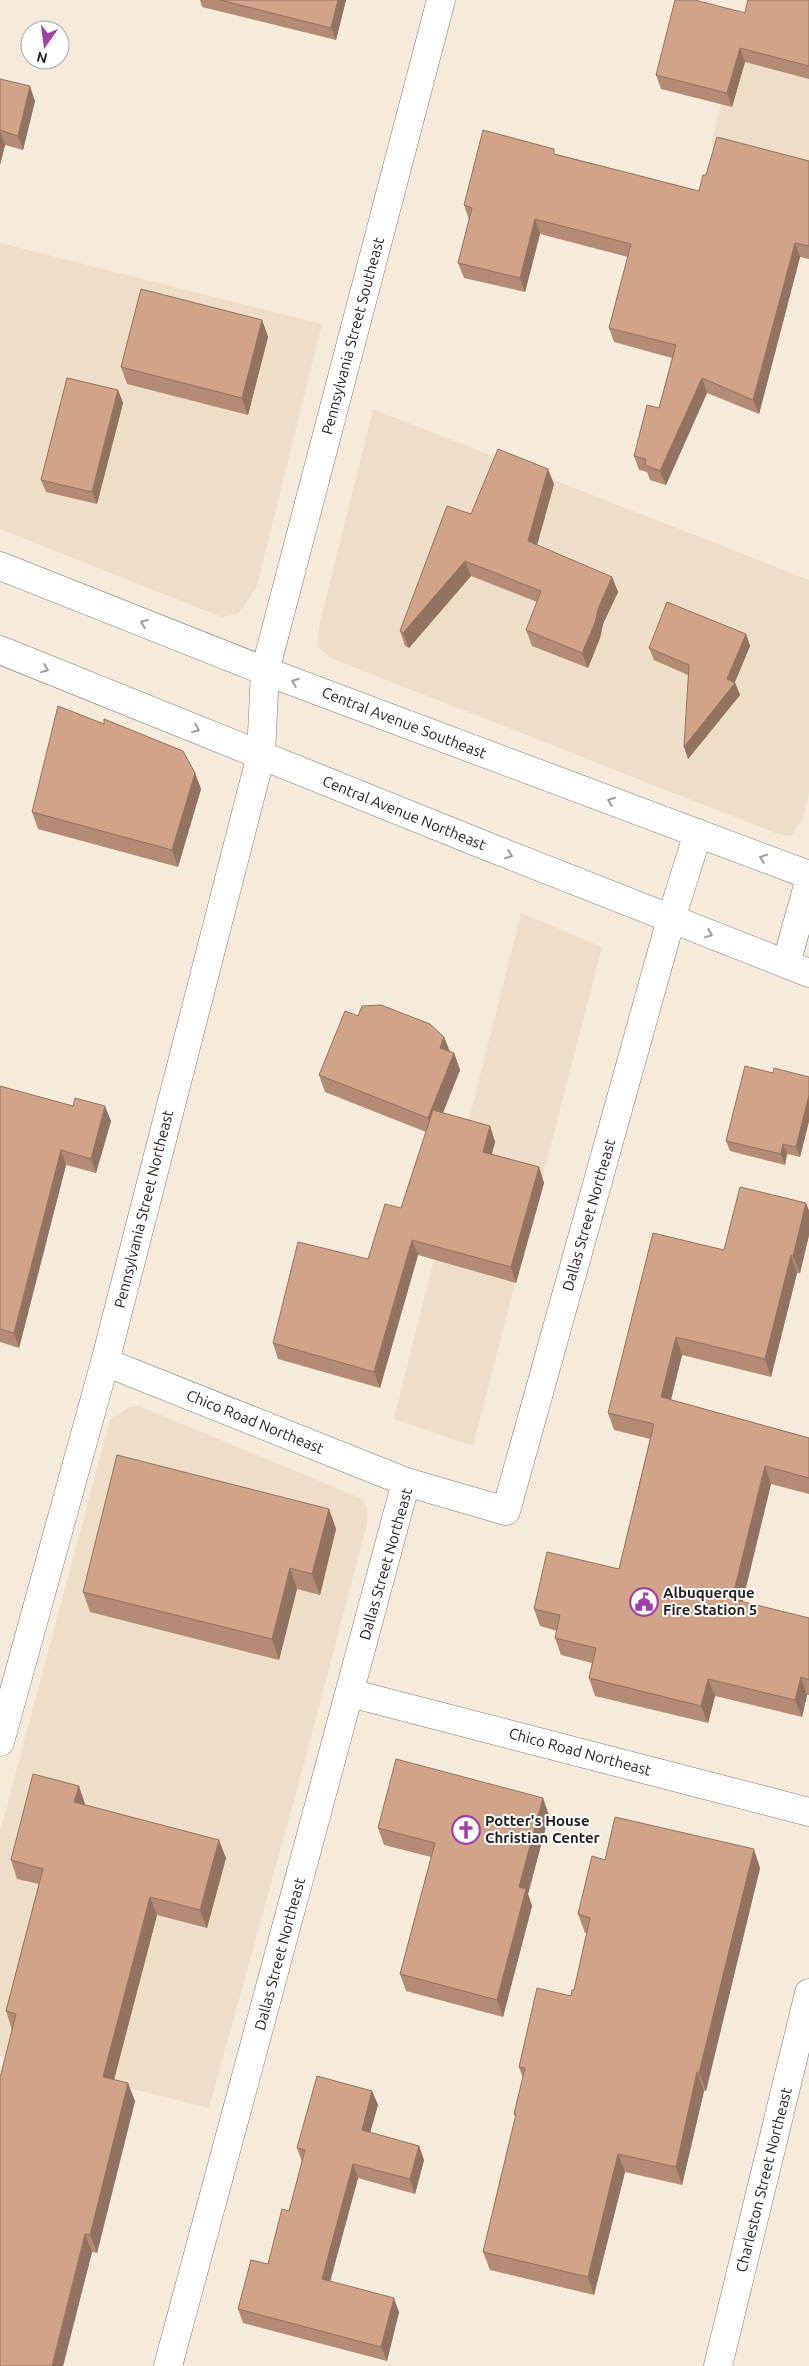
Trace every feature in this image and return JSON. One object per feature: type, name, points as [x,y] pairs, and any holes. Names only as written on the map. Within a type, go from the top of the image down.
[{"type":"street","name":"Pennsylvania Street Southeast","points":[[265,671],[441,0]]},
{"type":"street","name":"Central Avenue Southeast","points":[[0,566],[265,671],[809,875]]},
{"type":"street","name":"Central Avenue Northeast","points":[[0,650],[798,969]]},
{"type":"street","name":"Pennsylvania Street Northeast","points":[[0,1742],[7,1691],[105,1362],[261,755],[265,671]]},
{"type":"street","name":"Dallas Street Northeast","points":[[168,2366],[406,1482],[506,1511],[671,918],[698,833]]},
{"type":"street","points":[[798,969],[809,882]]},
{"type":"street","name":"Chico Road Northeast","points":[[105,1362],[406,1482]]},
{"type":"street","name":"Chico Road Northeast","points":[[350,1693],[809,1812]]},
{"type":"street","name":"Charleston Street Northeast","points":[[718,2366],[809,1993]]},
{"type":"shaded area","points":[[746,0],[809,1],[809,170],[711,145]]},
{"type":"shaded area","points":[[0,243],[322,324],[256,589],[238,614],[222,617],[0,529]]},
{"type":"shaded area","points":[[373,409],[809,580],[809,792],[803,818],[791,836],[778,834],[333,659],[318,647],[319,627]]},
{"type":"shaded area","points":[[521,913],[602,947],[473,1446],[394,1419]]},
{"type":"shaded area","points":[[139,1406],[360,1498],[367,1507],[367,1524],[301,1775],[209,2108],[0,2056],[0,1832],[110,1420],[129,1407]]},
{"type":"building","points":[[220,0],[338,0],[331,28]]},
{"type":"building","points":[[675,0],[695,0],[745,13],[748,0],[809,0],[809,66],[740,48],[727,93],[656,75]]},
{"type":"building","points":[[0,79],[30,86],[18,136],[0,130]]},
{"type":"building","points":[[483,130],[554,149],[554,154],[699,191],[703,175],[706,175],[717,137],[809,161],[809,246],[795,243],[753,400],[702,378],[660,471],[645,465],[646,459],[634,456],[647,405],[659,408],[676,345],[609,328],[631,244],[535,219],[520,278],[458,263],[472,208],[464,205]]},
{"type":"building","points":[[141,289],[262,320],[242,398],[121,367]]},
{"type":"building","points":[[67,378],[118,390],[92,492],[41,480]]},
{"type":"building","points":[[498,449],[548,469],[528,541],[612,577],[582,653],[526,630],[541,591],[465,561],[403,633],[400,631],[447,506],[471,514]]},
{"type":"building","points":[[667,602],[746,634],[727,679],[735,683],[684,747],[689,665],[649,648]]},
{"type":"building","points":[[58,706],[104,724],[104,719],[183,751],[195,773],[172,850],[32,812]]},
{"type":"building","points":[[381,1005],[430,1024],[444,1037],[440,1048],[454,1053],[428,1118],[319,1075],[345,1011],[358,1016],[362,1006]]},
{"type":"building","points":[[745,1066],[773,1073],[774,1068],[809,1077],[809,1095],[796,1147],[783,1144],[781,1154],[726,1141]]},
{"type":"building","points":[[0,1086],[73,1106],[75,1098],[105,1106],[91,1159],[61,1150],[14,1333],[0,1329]]},
{"type":"building","points":[[433,1110],[490,1126],[483,1152],[539,1167],[511,1267],[412,1240],[374,1372],[273,1343],[298,1242],[368,1259],[385,1204],[401,1208]]},
{"type":"building","points":[[740,1187],[806,1203],[765,1359],[676,1337],[661,1397],[809,1438],[809,1478],[765,1466],[732,1599],[809,1618],[809,1680],[801,1677],[795,1700],[708,1679],[701,1706],[589,1678],[596,1648],[555,1638],[560,1615],[534,1609],[547,1552],[619,1569],[654,1424],[608,1413],[653,1233],[724,1250]]},
{"type":"building","points":[[117,1455],[329,1509],[312,1574],[290,1568],[272,1639],[83,1592]]},
{"type":"building","points":[[396,1759],[543,1798],[519,1887],[526,1889],[497,2000],[400,1974],[435,1843],[378,1828]]},
{"type":"building","points":[[33,1774],[79,1786],[74,1802],[219,1840],[200,1910],[150,1897],[103,2077],[128,2083],[90,2235],[85,2234],[52,2366],[0,2366],[0,2078],[16,2014],[6,2011],[43,1869],[11,1860]]},
{"type":"building","points":[[615,1817],[754,1849],[699,2073],[697,2072],[676,2167],[618,2154],[588,2277],[483,2252],[516,2114],[514,2114],[525,2068],[519,2067],[537,1988],[571,1996],[572,1990],[574,1990],[590,1918],[578,1914],[592,1856],[605,1860]]},
{"type":"building","points":[[317,2076],[372,2091],[362,2130],[419,2146],[410,2179],[353,2164],[322,2279],[394,2298],[381,2347],[238,2309],[251,2260],[268,2264],[282,2209],[289,2211],[305,2150],[297,2148]]},
{"type":"place","name":"Albuquerque Fire Station 5","points":[[644,1602]]},
{"type":"place","name":"Potter's House Christian Center","points":[[466,1830]]}]
